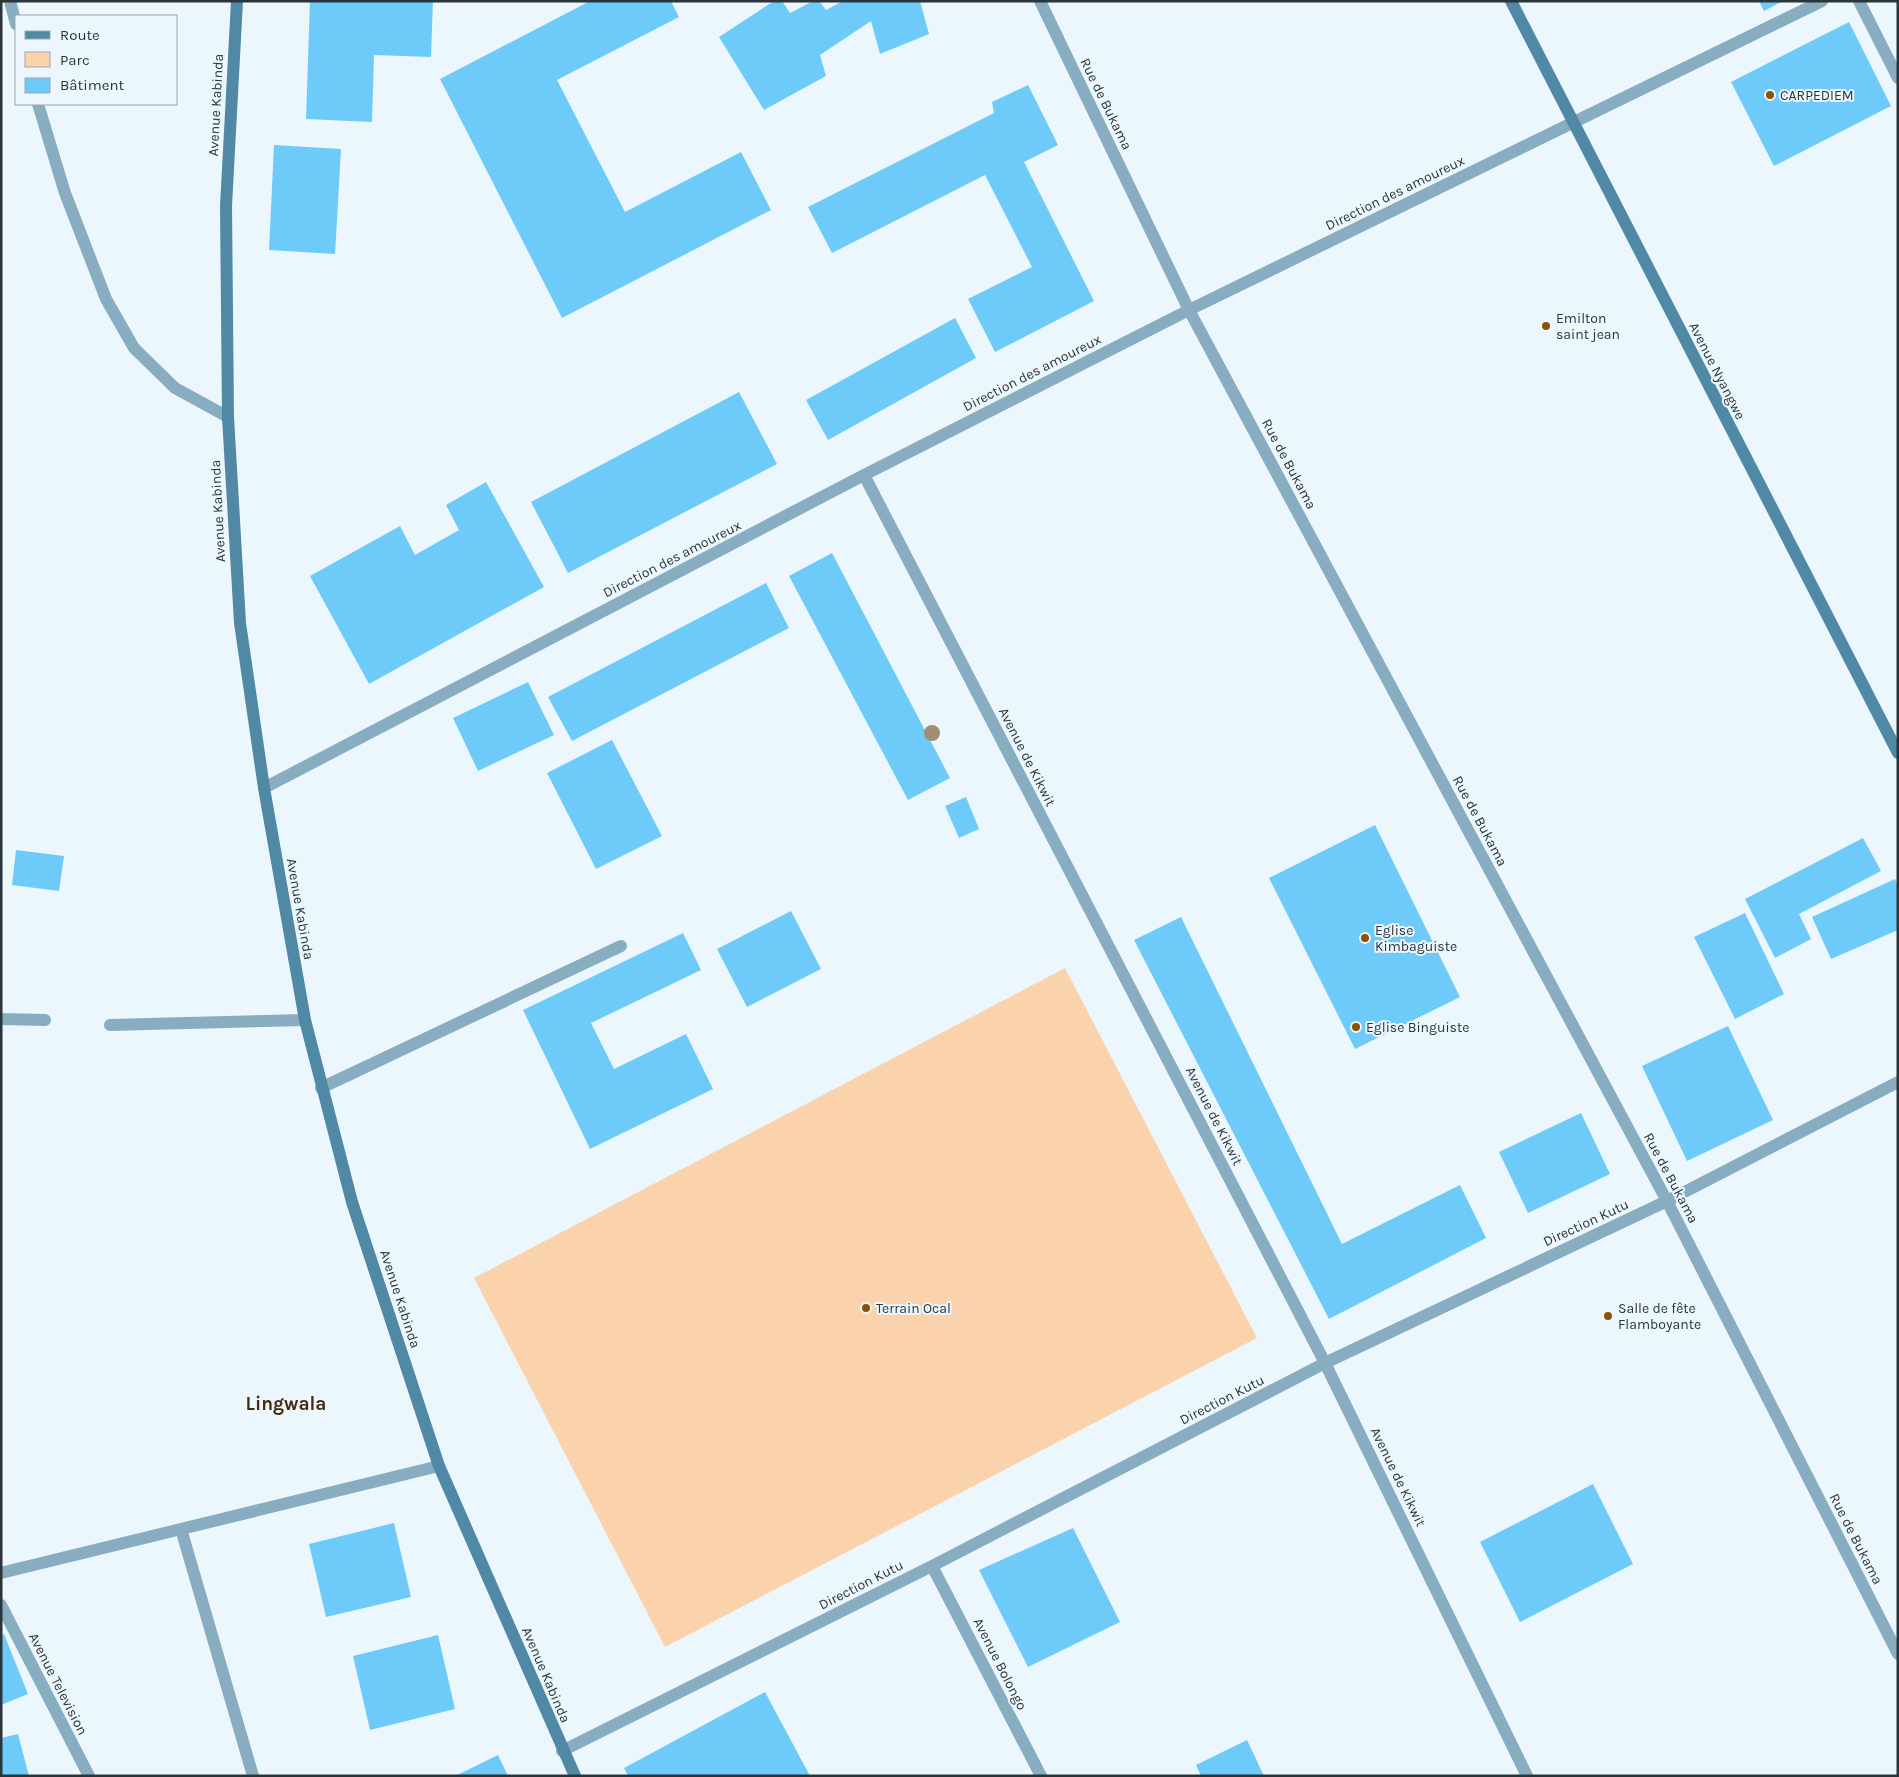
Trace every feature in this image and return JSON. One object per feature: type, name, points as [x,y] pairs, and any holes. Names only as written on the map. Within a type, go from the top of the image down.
[{"type":"street","points":[[10,1],[15,20]]},
{"type":"street","name":"Avenue Kabinda","points":[[237,1],[226,206],[228,417],[240,623],[264,788],[305,1020],[320,1088],[352,1202],[439,1466],[562,1751],[575,1776]]},
{"type":"street","name":"Rue de Bukama","points":[[1040,1],[1189,310],[1667,1201],[1898,1654]]},
{"type":"street","name":"Avenue Nyangwe","points":[[1511,1],[1572,123],[1898,753]]},
{"type":"street","name":"Direction des amoureux","points":[[264,788],[864,475],[1189,310],[1822,1]]},
{"type":"street","points":[[1859,1],[1898,78]]},
{"type":"street","points":[[38,105],[65,193],[102,291],[134,348],[175,388],[228,417]]},
{"type":"street","name":"Avenue de Kikwit","points":[[864,475],[1325,1364],[1527,1776]]},
{"type":"street","points":[[320,1088],[620,946]]},
{"type":"street","points":[[1,1018],[46,1020]]},
{"type":"street","points":[[110,1025],[305,1020]]},
{"type":"street","name":"Direction Kutu","points":[[562,1751],[932,1566],[1325,1364],[1667,1201],[1898,1082]]},
{"type":"street","points":[[1,1572],[439,1466]]},
{"type":"street","points":[[181,1529],[253,1776]]},
{"type":"street","name":"Avenue Bolongo","points":[[932,1566],[1040,1776]]},
{"type":"street","name":"Avenue Television","points":[[1,1606],[88,1776]]},
{"type":"green space","name":"Terrain Ocal","points":[[1065,968],[1257,1338],[665,1647],[474,1278]]},
{"type":"building","points":[[310,1],[433,1],[431,57],[374,55],[372,122],[306,119]]},
{"type":"building","points":[[590,1],[671,1],[679,17],[557,80],[625,212],[741,152],[771,210],[562,318],[440,79]]},
{"type":"building","points":[[774,1],[782,1],[790,13],[813,1],[819,1],[826,10],[843,1],[920,1],[929,34],[880,54],[871,21],[820,55],[826,76],[764,110],[719,37]]},
{"type":"building","points":[[1759,1],[1783,1],[1764,11]]},
{"type":"building","points":[[1849,22],[1891,106],[1774,166],[1731,82]]},
{"type":"building","points":[[1028,85],[1058,145],[1024,162],[1094,301],[995,352],[968,299],[1032,267],[985,175],[832,253],[808,207],[994,113],[992,102]]},
{"type":"building","points":[[274,145],[341,149],[335,254],[269,250]]},
{"type":"building","points":[[955,318],[976,358],[828,440],[806,400]]},
{"type":"building","points":[[739,392],[777,464],[568,573],[531,502]]},
{"type":"building","points":[[486,482],[544,587],[369,684],[310,576],[400,526],[415,555],[459,530],[446,505]]},
{"type":"building","points":[[832,553],[950,778],[908,800],[789,576]]},
{"type":"building","points":[[766,583],[789,628],[572,741],[548,697]]},
{"type":"building","points":[[528,682],[554,735],[478,771],[453,718]]},
{"type":"building","points":[[612,740],[662,836],[596,869],[547,773]]},
{"type":"building","points":[[966,797],[979,829],[959,838],[945,806]]},
{"type":"building","name":"Eglise Kimbaguiste","points":[[1375,825],[1460,997],[1355,1049],[1269,878]]},
{"type":"building","points":[[1863,838],[1881,871],[1799,914],[1811,939],[1775,958],[1745,899]]},
{"type":"building","points":[[16,850],[64,856],[59,891],[12,885]]},
{"type":"building","points":[[1895,879],[1898,885],[1898,930],[1831,959],[1812,917]]},
{"type":"building","points":[[791,911],[821,969],[747,1007],[717,949]]},
{"type":"building","points":[[1745,913],[1784,994],[1735,1019],[1694,937]]},
{"type":"building","points":[[1181,917],[1342,1244],[1460,1185],[1486,1238],[1329,1319],[1134,940]]},
{"type":"building","points":[[683,933],[701,970],[591,1023],[614,1069],[686,1034],[713,1089],[590,1149],[523,1010]]},
{"type":"building","points":[[1728,1026],[1773,1120],[1687,1161],[1642,1066]]},
{"type":"building","points":[[1581,1113],[1610,1174],[1528,1213],[1499,1152]]},
{"type":"building","points":[[1593,1484],[1633,1564],[1520,1622],[1480,1542]]},
{"type":"building","points":[[394,1523],[411,1597],[326,1617],[309,1544]]},
{"type":"building","points":[[1073,1528],[1120,1622],[1028,1667],[979,1570]]},
{"type":"building","points":[[4,1634],[28,1694],[1,1705],[1,1635]]},
{"type":"building","points":[[438,1635],[455,1709],[370,1730],[353,1656]]},
{"type":"building","points":[[765,1692],[810,1776],[628,1776],[624,1768]]},
{"type":"building","points":[[18,1734],[29,1776],[1,1776],[1,1738]]},
{"type":"building","points":[[1247,1740],[1264,1776],[1201,1776],[1196,1765]]},
{"type":"building","points":[[498,1755],[508,1776],[455,1776]]},
{"type":"place","name":"CARPEDIEM","points":[[1770,95]]},
{"type":"place","name":"Emilton saint jean","points":[[1546,326]]},
{"type":"place","name":"Eglise Kimbaguiste","points":[[1365,938]]},
{"type":"place","name":"Eglise Binguiste","points":[[1356,1027]]},
{"type":"place","name":"Terrain Ocal","points":[[866,1308]]},
{"type":"place","name":"Salle de fête Flamboyante","points":[[1608,1316]]},
{"type":"district","name":"Lingwala","points":[[286,1404]]}]
